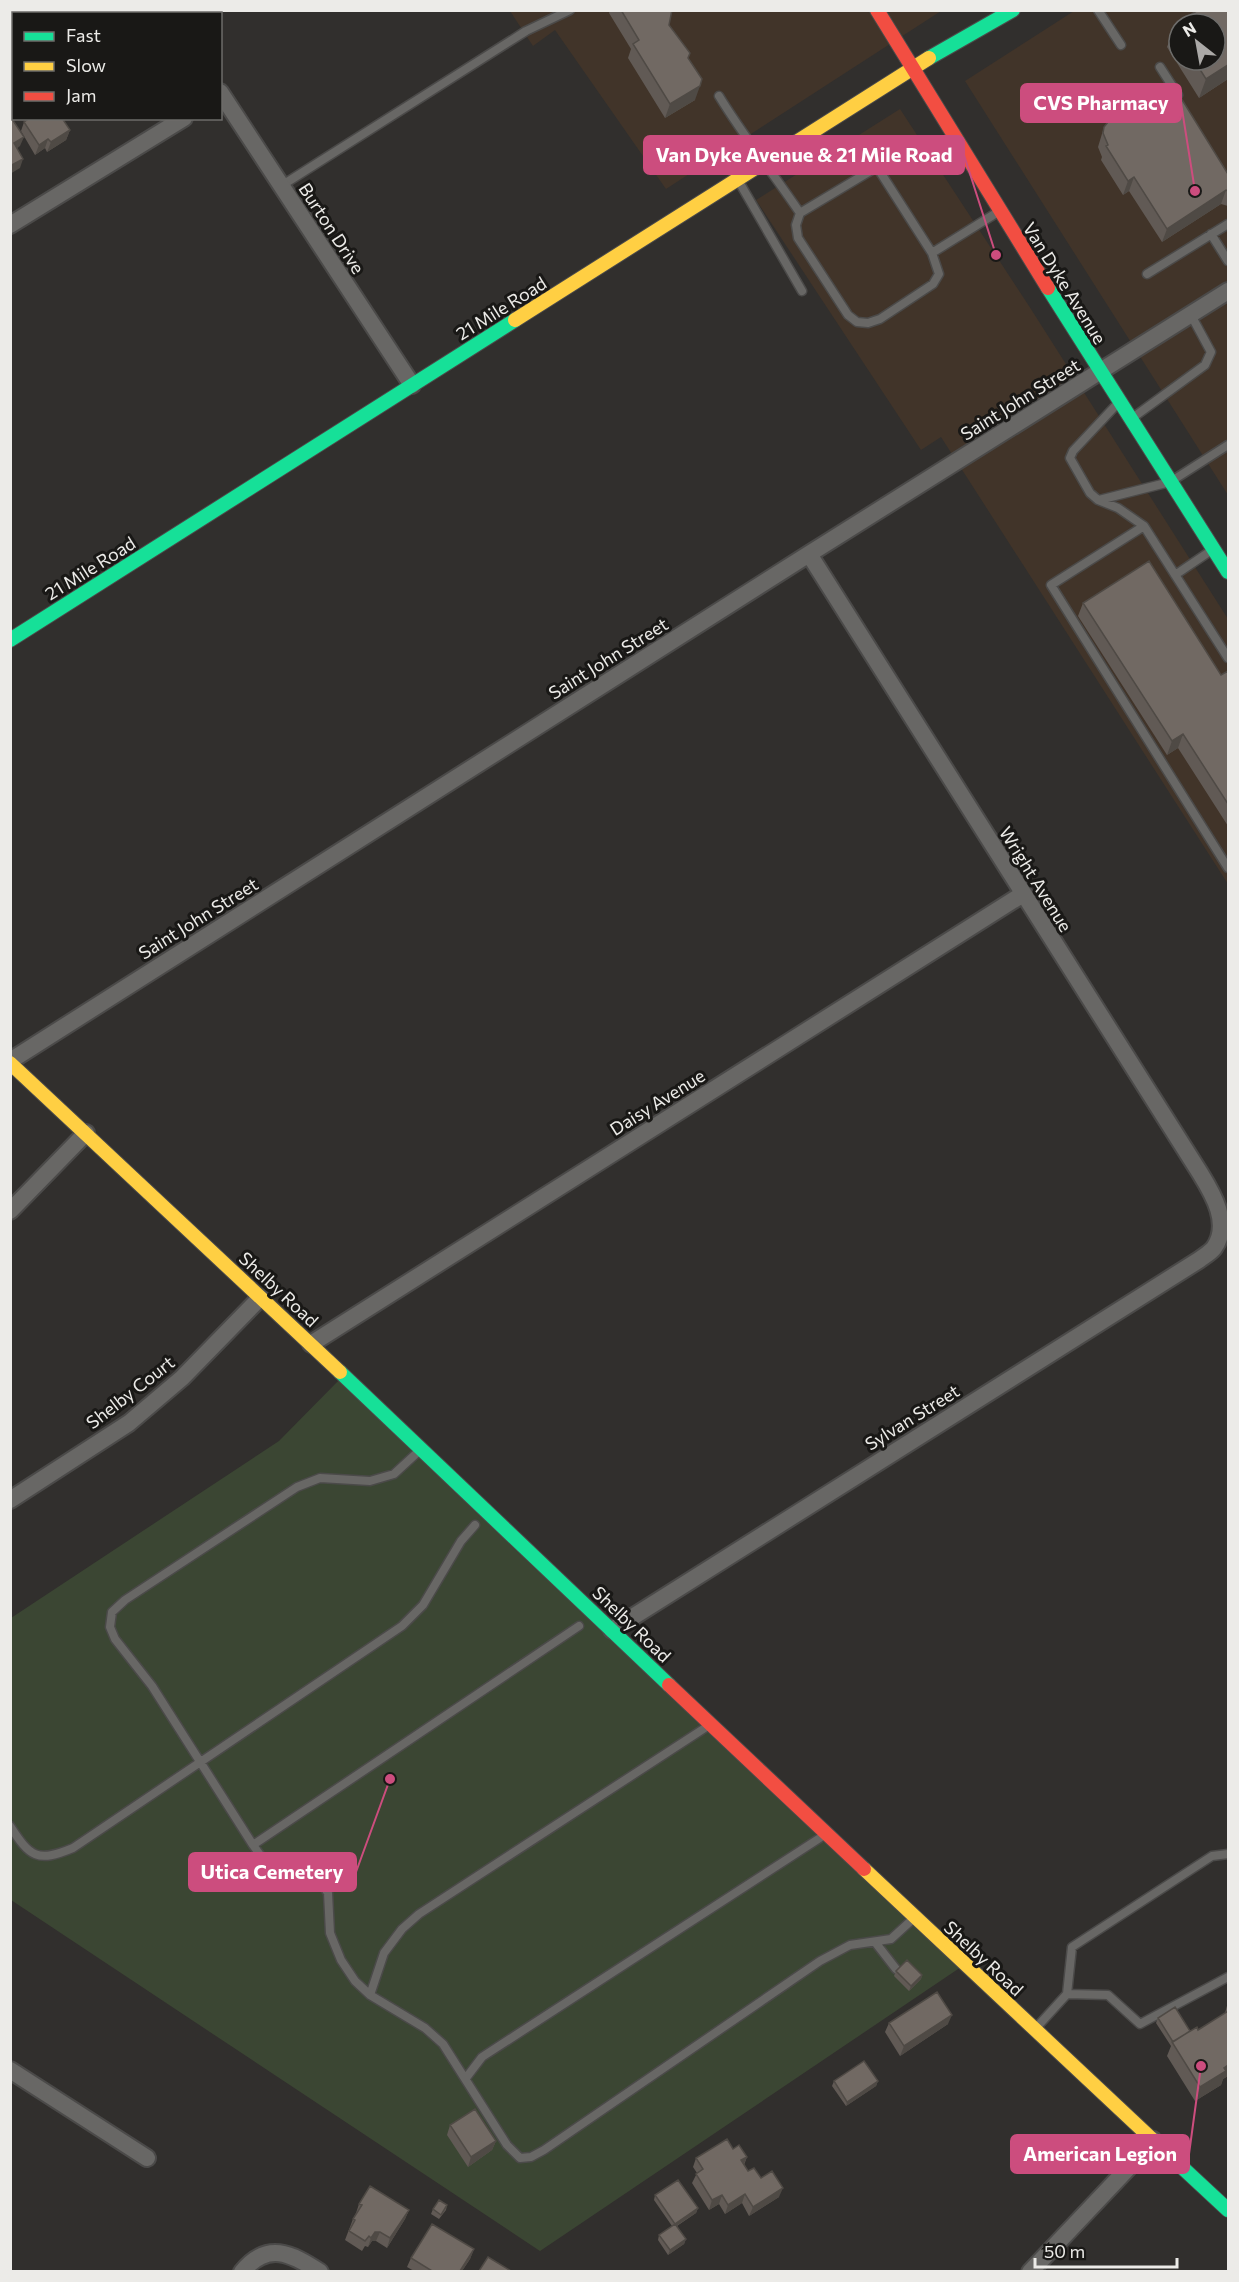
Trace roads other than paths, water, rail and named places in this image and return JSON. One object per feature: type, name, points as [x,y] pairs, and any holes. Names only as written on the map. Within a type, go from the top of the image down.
[{"type":"street","name":"Van Dyke Avenue","points":[[877,10],[999,212],[1228,572]]},
{"type":"street","name":"21 Mile Road","points":[[10,640],[955,42],[1013,10]]},
{"type":"street","name":"Burton Drive","points":[[222,97],[412,385]]},
{"type":"street","points":[[10,225],[181,120]]},
{"type":"street","name":"Saint John Street","points":[[10,1062],[809,554],[1228,291]]},
{"type":"street","name":"Wright Avenue","points":[[809,554],[1200,1173],[1212,1193],[1221,1228]]},
{"type":"street","name":"Daisy Avenue","points":[[311,1344],[1023,894]]},
{"type":"street","name":"Shelby Road","points":[[10,1062],[422,1449],[914,1918],[1228,2210]]},
{"type":"street","points":[[10,1211],[86,1133]]},
{"type":"street","name":"Sylvan Street","points":[[612,1630],[1199,1260],[1213,1249],[1221,1228]]},
{"type":"street","name":"Shelby Court","points":[[10,1500],[129,1423],[182,1378],[261,1298]]},
{"type":"street","points":[[11,2070],[147,2158]]},
{"type":"street","points":[[1030,2271],[1153,2140]]},
{"type":"street","points":[[242,2271],[250,2262],[265,2253],[282,2253],[298,2257],[320,2271]]},
{"type":"lane","points":[[281,186],[526,31],[570,10]]},
{"type":"lane","points":[[1098,10],[1121,45]]},
{"type":"lane","points":[[1160,67],[1185,106]]},
{"type":"lane","points":[[719,96],[735,123],[800,213]]},
{"type":"lane","points":[[877,167],[932,253],[939,274],[933,284],[880,319],[868,323],[857,322],[848,315],[798,238],[795,225],[800,213],[877,167]]},
{"type":"lane","points":[[738,180],[802,291]]},
{"type":"lane","points":[[932,253],[999,212]]},
{"type":"lane","points":[[1147,274],[1228,224]]},
{"type":"lane","points":[[1211,234],[1228,261]]},
{"type":"lane","points":[[1131,420],[1205,365],[1211,352],[1191,315]]},
{"type":"lane","points":[[1119,402],[1073,451],[1070,458],[1090,493],[1098,500],[1118,508],[1144,526],[1228,658]]},
{"type":"lane","points":[[1098,500],[1170,482],[1228,446]]},
{"type":"lane","points":[[1144,526],[1051,585],[1228,868]]},
{"type":"lane","points":[[1175,575],[1214,549]]},
{"type":"lane","points":[[422,1449],[394,1474],[378,1479],[370,1481],[320,1478],[297,1487],[125,1600],[112,1612],[110,1627],[115,1639],[152,1686],[268,1866],[284,1876],[304,1876],[319,1880],[328,1893],[330,1933],[341,1960],[355,1981],[370,1995],[434,2036],[452,2056],[507,2145],[520,2158],[531,2157],[544,2150],[820,1961],[850,1945],[891,1939],[914,1918]]},
{"type":"lane","points":[[10,1826],[23,1846],[38,1856],[53,1857],[73,1848],[402,1626],[423,1605],[461,1541],[475,1525]]},
{"type":"lane","points":[[254,1845],[579,1626]]},
{"type":"lane","points":[[370,1995],[384,1953],[402,1929],[419,1914],[711,1724]]},
{"type":"lane","points":[[466,2078],[482,2057],[826,1834]]},
{"type":"lane","points":[[1034,2030],[1067,1994],[1072,1947],[1212,1857],[1228,1854]]},
{"type":"lane","points":[[875,1942],[896,1969]]},
{"type":"lane","points":[[1067,1994],[1108,1995],[1140,2024],[1228,1977]]},
{"type":"place","name":"CVS Pharmacy","points":[[1195,191]]},
{"type":"place","name":"Van Dyke Avenue & 21 Mile Road","points":[[996,255]]},
{"type":"place","name":"Utica Cemetery","points":[[390,1779]]},
{"type":"place","name":"American Legion","points":[[1201,2066]]}]
